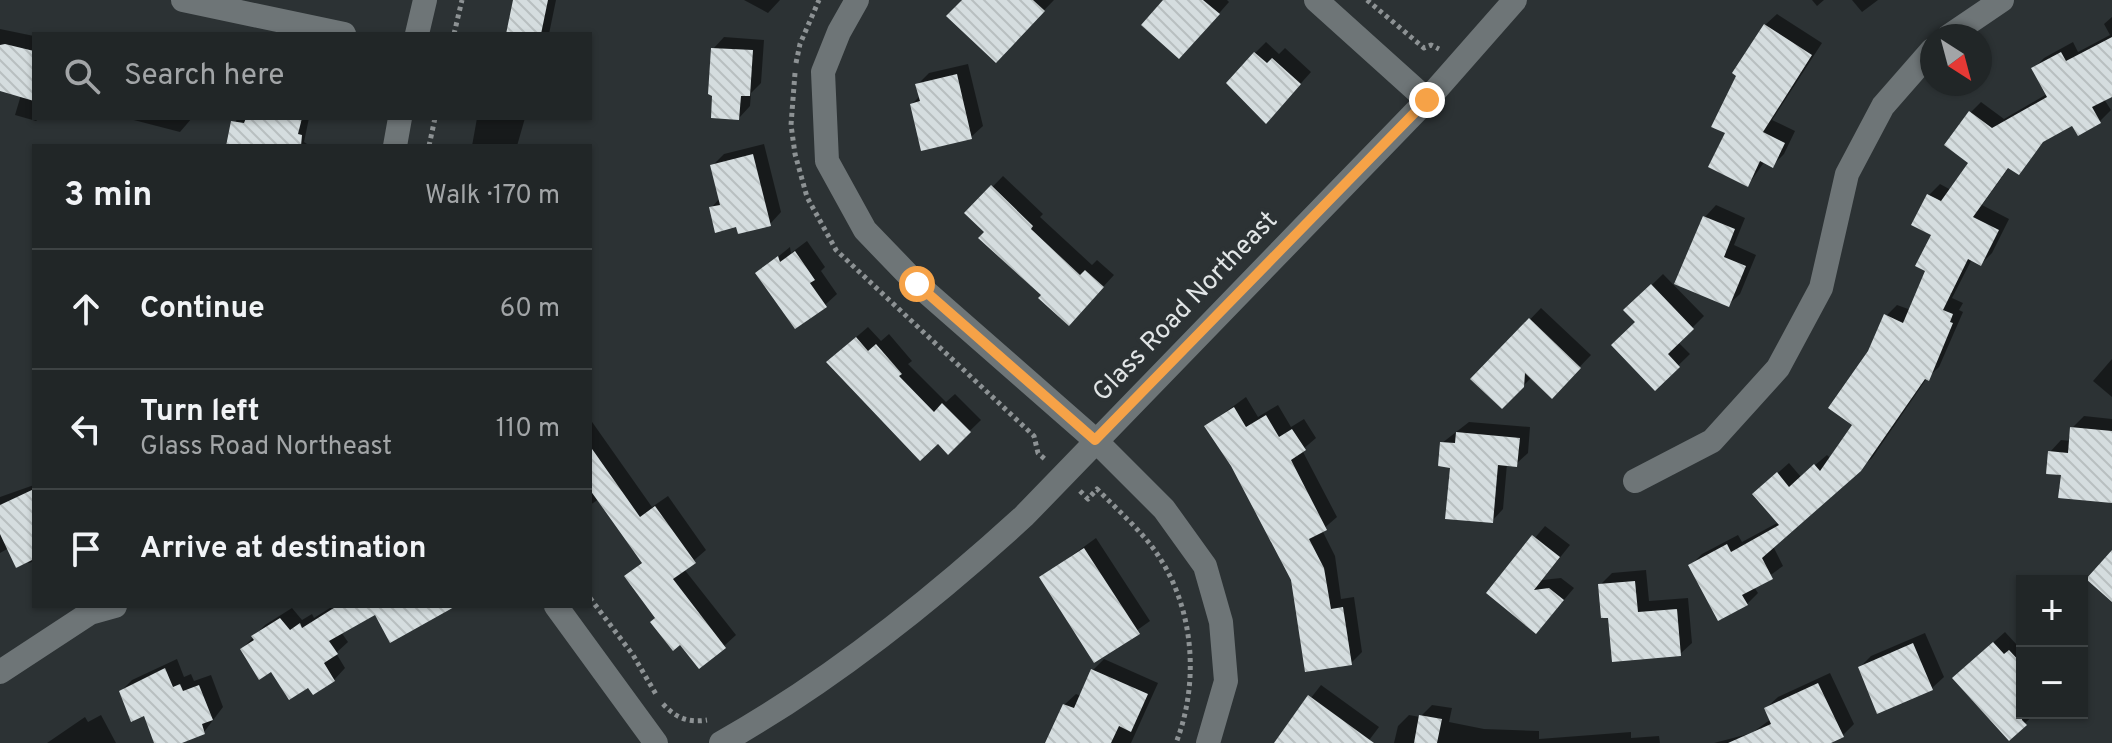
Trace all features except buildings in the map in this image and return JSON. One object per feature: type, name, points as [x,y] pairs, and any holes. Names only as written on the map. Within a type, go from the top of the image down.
[{"type":"street","points":[[183,0],[335,32]]},
{"type":"street","points":[[417,32],[425,0]]},
{"type":"street","points":[[857,0],[839,32],[823,72],[827,161],[865,230],[917,284],[1095,440],[1164,509],[1205,566],[1221,622],[1226,681],[1208,743]]},
{"type":"street","points":[[1316,0],[1427,100]]},
{"type":"street","name":"Glass Road Northeast","points":[[721,743],[847,662],[954,580],[1024,516],[1427,100],[1515,0]]},
{"type":"street","points":[[1967,24],[2002,0]]},
{"type":"street","points":[[1635,481],[1712,441],[1778,368],[1821,288],[1847,174],[1883,106],[1920,64]]},
{"type":"street","points":[[395,144],[400,120]]},
{"type":"street","points":[[0,672],[90,613],[108,608]]},
{"type":"street","points":[[557,608],[656,743]]},
{"type":"path","points":[[454,32],[462,0]]},
{"type":"path","points":[[1367,0],[1424,48],[1431,45],[1439,49],[1447,39]]},
{"type":"path","points":[[429,144],[435,120]]},
{"type":"path","points":[[967,375],[1034,436],[1044,458]]},
{"type":"path","points":[[1033,466],[1044,458],[1048,450]]},
{"type":"path","points":[[1077,488],[1088,499],[1097,489],[1145,537],[1177,592],[1186,620],[1191,663],[1189,697],[1176,743]]},
{"type":"path","points":[[592,601],[673,714],[689,721],[715,716]]},
{"type":"route","points":[[917,284],[1095,440],[1427,100]]}]
